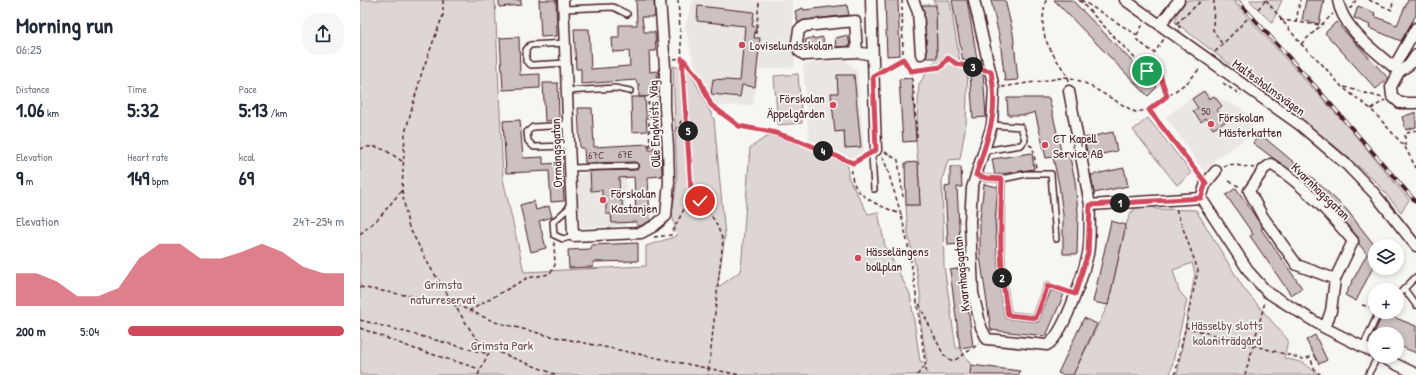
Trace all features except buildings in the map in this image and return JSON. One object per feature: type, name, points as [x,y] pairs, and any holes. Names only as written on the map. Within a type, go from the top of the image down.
[{"type":"street","name":"Olle Engkvists Väg","points":[[573,236],[642,234],[666,216],[669,182],[660,0]]},
{"type":"street","points":[[871,0],[876,149]]},
{"type":"street","points":[[913,0],[918,12],[921,54]]},
{"type":"street","name":"Kvarnhagsgatan","points":[[974,0],[994,88],[992,125],[972,188],[970,222],[973,286],[981,327],[987,339]]},
{"type":"street","name":"Maltesholmsvägen","points":[[1125,0],[1169,37],[1300,125],[1347,165],[1374,193],[1416,246]]},
{"type":"street","points":[[1161,30],[1179,0]]},
{"type":"street","points":[[1338,4],[1347,24],[1396,70]]},
{"type":"street","name":"Ormängsgatan","points":[[563,5],[573,236]]},
{"type":"street","points":[[857,52],[855,21],[805,26],[798,30],[797,42],[799,51],[805,55],[857,52],[872,55]]},
{"type":"street","points":[[1416,28],[1396,70],[1391,88],[1392,96],[1400,103],[1416,103]]},
{"type":"street","points":[[1396,70],[1409,65],[1416,55]]},
{"type":"street","points":[[987,339],[1047,345],[1058,335],[1075,294],[1088,253],[1090,205],[1069,91]]},
{"type":"street","name":"Kvarnhagsgatan","points":[[1264,169],[1271,164],[1282,171],[1331,216],[1353,241],[1335,279],[1330,311],[1325,328]]},
{"type":"street","points":[[1264,169],[1249,191],[1263,218],[1297,265],[1335,279]]},
{"type":"street","points":[[1201,198],[1206,183],[1216,171]]},
{"type":"street","points":[[1090,205],[1201,198]]},
{"type":"street","points":[[1201,198],[1250,273],[1267,292],[1325,328],[1368,349]]},
{"type":"street","points":[[1393,363],[1416,374]]},
{"type":"lane","points":[[563,5],[613,7],[627,14]]},
{"type":"lane","points":[[565,44],[530,45],[526,50],[526,61],[531,65],[566,63]]},
{"type":"lane","points":[[567,91],[615,88],[630,91]]},
{"type":"lane","points":[[568,125],[533,127],[528,132],[528,141],[534,147],[569,146]]},
{"type":"lane","points":[[984,151],[1023,143],[1023,130],[1021,127],[992,125]]},
{"type":"lane","points":[[874,189],[872,156],[876,149]]},
{"type":"lane","points":[[570,168],[635,166]]},
{"type":"lane","points":[[976,175],[986,178],[1002,179],[1026,174],[1051,174],[1056,238]]},
{"type":"lane","points":[[1002,179],[1000,236],[1004,293],[1008,315],[1036,318],[1048,285]]},
{"type":"lane","points":[[571,206],[553,222],[554,235],[564,239],[573,236]]},
{"type":"lane","points":[[1416,277],[1405,290],[1416,305]]},
{"type":"lane","points":[[1363,346],[1376,319]]},
{"type":"lane","points":[[1368,375],[1374,363]]},
{"type":"path","points":[[443,0],[443,15],[422,72],[405,133],[402,161],[402,190],[408,225],[430,268],[475,337],[485,347],[493,352],[557,375]]},
{"type":"path","points":[[678,0],[691,189],[715,221],[723,240],[708,375]]},
{"type":"path","points":[[902,0],[903,59],[912,71],[917,137]]},
{"type":"path","points":[[1046,0],[1042,29],[1044,38],[1068,77],[1069,91]]},
{"type":"path","points":[[1080,0],[1137,35]]},
{"type":"path","points":[[1080,0],[1147,71],[1158,69],[1167,96]]},
{"type":"path","points":[[1148,25],[1144,22],[1137,35],[1137,40],[1154,53],[1180,27],[1176,24],[1202,0]]},
{"type":"path","points":[[1214,0],[1213,30],[1222,44]]},
{"type":"path","points":[[1258,9],[1266,0],[1280,20],[1342,87],[1371,109],[1404,147],[1416,168]]},
{"type":"path","points":[[1296,22],[1300,0]]},
{"type":"path","points":[[1369,0],[1392,10],[1393,0]]},
{"type":"path","points":[[755,32],[756,33],[759,3]]},
{"type":"path","points":[[1301,44],[1321,26],[1338,4]]},
{"type":"path","points":[[1212,54],[1247,20]]},
{"type":"path","points":[[1280,20],[1321,26]]},
{"type":"path","points":[[1161,30],[1169,37]]},
{"type":"path","points":[[672,53],[673,59],[682,58]]},
{"type":"path","points":[[682,58],[699,78],[711,105],[739,126],[786,136],[853,163],[876,149]]},
{"type":"path","points":[[912,71],[941,67],[948,58],[957,64],[991,71]]},
{"type":"path","points":[[873,76],[903,59]]},
{"type":"path","points":[[1198,63],[1204,67]]},
{"type":"path","points":[[1200,68],[1189,81],[1149,110],[1206,183]]},
{"type":"path","points":[[1221,81],[1245,98]]},
{"type":"path","points":[[1342,87],[1387,99],[1371,109]]},
{"type":"path","points":[[653,148],[650,148],[648,103],[655,102]]},
{"type":"path","points":[[673,135],[686,113]]},
{"type":"path","points":[[1404,147],[1405,134],[1416,130]]},
{"type":"path","points":[[1023,143],[1033,147],[1035,160]]},
{"type":"path","points":[[360,149],[367,146],[382,148],[402,161]]},
{"type":"path","points":[[876,149],[898,160],[903,197]]},
{"type":"path","points":[[876,149],[883,158],[902,215],[914,272],[918,303],[918,320],[927,375]]},
{"type":"path","points":[[1216,171],[1230,164],[1264,169]]},
{"type":"path","points":[[1229,181],[1249,191]]},
{"type":"path","points":[[360,234],[379,218],[402,190]]},
{"type":"path","points":[[1172,200],[1198,270],[1175,375]]},
{"type":"path","points":[[469,311],[527,278],[550,274],[555,265],[554,235]]},
{"type":"path","points":[[1048,285],[1075,294]]},
{"type":"path","points":[[360,287],[454,304],[495,322],[546,335],[709,367],[740,375]]},
{"type":"path","points":[[1245,375],[1267,292]]},
{"type":"path","points":[[918,303],[943,354],[950,360],[955,360],[987,339]]},
{"type":"path","points":[[1362,305],[1368,306]]},
{"type":"path","points":[[360,320],[488,354],[493,352]]},
{"type":"path","points":[[1185,327],[1253,347],[1303,359],[1310,357],[1316,370],[1321,375]]},
{"type":"path","points":[[360,328],[415,349],[480,369]]},
{"type":"path","points":[[478,375],[488,354]]},
{"type":"path","points":[[917,375],[926,365]]},
{"type":"shaded area","name":"Loviselundsskolan","points":[[693,0],[792,0],[795,67],[759,70],[753,105],[717,106],[709,97],[694,63],[685,27]]},
{"type":"shaded area","name":"Förskolan Äppelgården","points":[[846,60],[857,71],[864,150],[860,154],[853,157],[849,157],[809,140],[803,64]]},
{"type":"shaded area","name":"Förskolan Mästerkatten","points":[[1201,90],[1242,109],[1256,132],[1219,156],[1204,171],[1166,117]]},
{"type":"shaded area","name":"Förskolan Kastanjen","points":[[626,171],[626,225],[624,227],[617,225],[615,228],[613,226],[611,228],[608,226],[606,228],[604,226],[602,228],[600,226],[598,228],[595,226],[593,228],[591,226],[581,229],[577,174]]},
{"type":"green space","name":"Grimsta naturreservat","points":[[360,0],[495,0],[503,179],[524,272],[646,266],[646,246],[677,236],[672,214],[677,179],[673,66],[690,71],[714,119],[725,236],[717,288],[741,271],[750,148],[771,135],[805,146],[848,165],[848,177],[868,214],[878,212],[885,246],[910,294],[920,361],[927,363],[920,319],[921,300],[917,273],[908,234],[906,205],[920,205],[916,141],[919,84],[937,58],[936,5],[933,0],[948,0],[950,2],[960,62],[968,67],[966,124],[960,159],[948,160],[942,180],[944,266],[956,348],[960,348],[971,365],[970,375],[360,375]]},
{"type":"green space","points":[[1187,0],[1232,0],[1349,128],[1409,200],[1401,212],[1377,183],[1335,146],[1175,22],[1177,14]]},
{"type":"green space","points":[[1249,0],[1282,0],[1272,23]]},
{"type":"green space","points":[[798,74],[802,123],[778,125],[774,76]]},
{"type":"green space","points":[[1148,118],[1192,173],[1177,185],[1133,130]]},
{"type":"green space","name":"Hässelby slotts koloniträdgård","points":[[1153,205],[1155,209],[1196,210],[1244,289],[1288,340],[1284,358],[1304,363],[1319,375],[1177,375],[1195,273],[1192,263],[1173,270],[1179,291],[1187,300],[1170,375],[1073,375],[1108,305],[1126,225],[1131,212],[1134,211],[1134,207]]},
{"type":"railway","points":[[1237,0],[1314,85],[1416,202]]},
{"type":"place","name":"Loviselundsskolan","points":[[742,45]]},
{"type":"place","name":"Förskolan Äppelgården","points":[[833,105]]},
{"type":"place","name":"Förskolan Mästerkatten","points":[[1211,124]]},
{"type":"place","name":"CT Kapell Service AB","points":[[1045,145]]},
{"type":"place","name":"Förskolan Kastanjen","points":[[603,200]]},
{"type":"place","name":"Hässelängens bollplan","points":[[858,258]]},
{"type":"route","points":[[700,201],[691,189],[682,58],[699,78],[711,105],[739,126],[772,132],[800,141],[853,163],[876,150],[873,76],[903,59],[911,71],[941,67],[948,58],[957,64],[991,71],[994,88],[992,125],[976,175],[986,178],[1002,179],[1000,228],[1001,259],[1004,293],[1008,315],[1036,318],[1048,285],[1075,294],[1088,253],[1090,205],[1201,198],[1206,183],[1149,110],[1167,96],[1158,69],[1147,71]]},
{"type":"park label","name":"Grimsta Park","points":[[502,345]]}]
